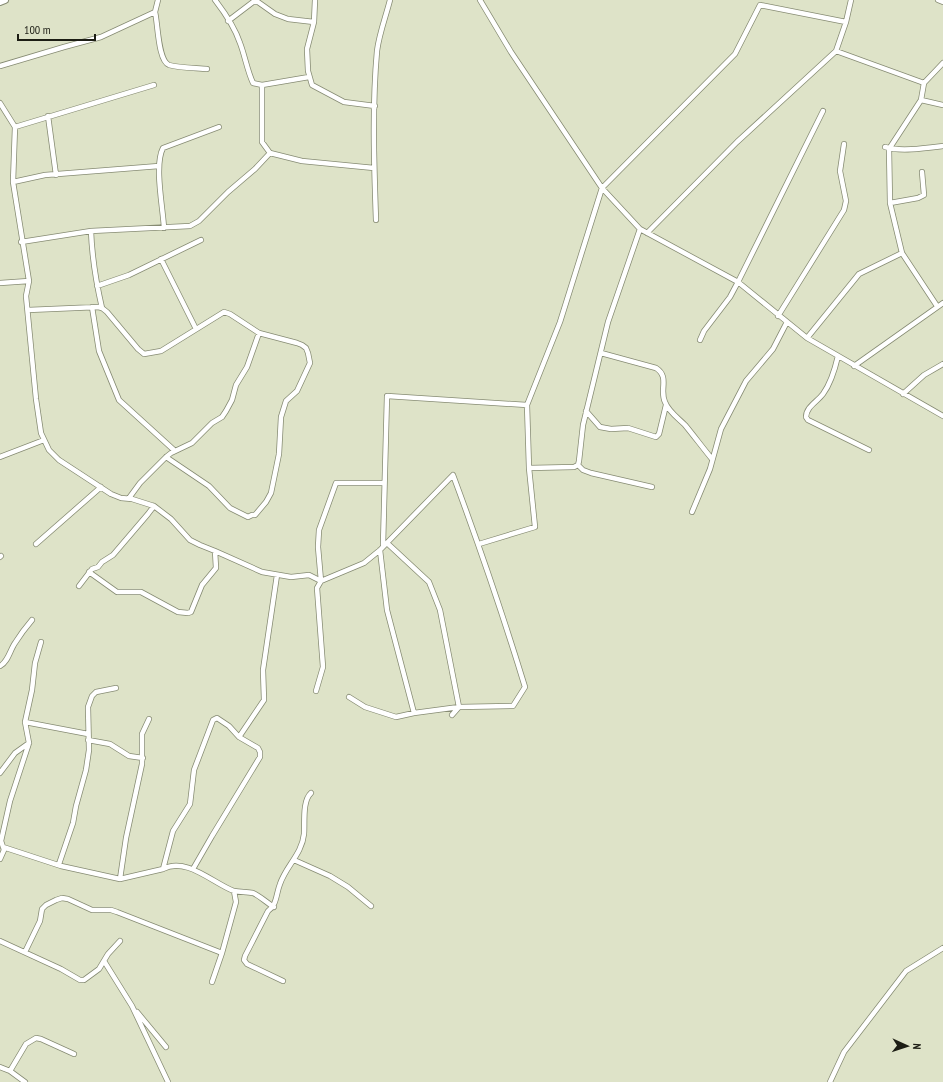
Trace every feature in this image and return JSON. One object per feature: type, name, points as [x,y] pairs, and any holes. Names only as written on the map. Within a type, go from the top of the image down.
[{"type":"street","points":[[0,2],[5,0]]},
{"type":"street","points":[[158,0],[154,12],[157,22],[160,54],[163,60],[168,65],[207,69]]},
{"type":"street","points":[[215,0],[240,42],[253,82],[262,85],[309,77]]},
{"type":"street","points":[[315,0],[314,22],[307,49],[309,77],[312,85],[344,102],[375,106]]},
{"type":"street","points":[[376,220],[374,168],[378,49],[390,0]]},
{"type":"street","points":[[480,0],[511,52],[602,188],[640,229],[738,282],[807,338],[943,416]]},
{"type":"street","points":[[647,233],[737,142],[836,51],[846,22],[851,0]]},
{"type":"street","points":[[938,0],[943,2]]},
{"type":"street","points":[[228,20],[253,2],[258,2],[275,14],[288,19],[314,22]]},
{"type":"street","points":[[479,544],[535,527],[529,468],[527,405],[560,322],[602,188],[735,54],[760,5],[846,22]]},
{"type":"street","points":[[0,66],[101,37],[154,12]]},
{"type":"street","points":[[836,51],[924,83]]},
{"type":"street","points":[[937,306],[902,253],[890,204],[887,148],[921,100],[924,83],[943,64]]},
{"type":"street","points":[[15,127],[154,85]]},
{"type":"street","points":[[262,85],[262,142],[270,153],[302,161],[374,168]]},
{"type":"street","points":[[921,100],[943,105]]},
{"type":"street","points":[[0,103],[15,127],[12,182],[21,242],[29,281],[26,296],[36,399],[41,433],[49,450],[59,460],[111,494],[154,506],[171,519],[190,540],[200,546],[262,572],[291,577],[309,575],[321,581]]},
{"type":"street","points":[[700,340],[704,332],[730,297],[823,111]]},
{"type":"street","points":[[48,116],[56,175]]},
{"type":"street","points":[[164,228],[159,166],[160,154],[163,148],[219,127]]},
{"type":"street","points":[[778,316],[844,210],[846,201],[840,170],[844,144]]},
{"type":"street","points":[[887,148],[907,149],[943,146]]},
{"type":"street","points":[[21,242],[91,231],[190,226],[199,221],[270,153]]},
{"type":"street","points":[[12,182],[45,175],[159,166]]},
{"type":"street","points":[[890,204],[918,198],[924,195],[922,172]]},
{"type":"street","points":[[578,465],[583,424],[608,322],[640,229]]},
{"type":"street","points":[[91,231],[96,286],[102,308]]},
{"type":"street","points":[[96,286],[129,276],[201,240]]},
{"type":"street","points":[[807,338],[858,274],[902,253]]},
{"type":"street","points":[[161,259],[196,329]]},
{"type":"street","points":[[0,283],[29,281]]},
{"type":"street","points":[[854,366],[943,303]]},
{"type":"street","points":[[28,310],[92,307],[102,308],[138,350],[144,354],[160,350],[224,312],[230,314],[259,333],[302,345],[308,353],[310,363],[297,392],[286,401],[281,417],[279,454],[271,493],[266,502],[254,515],[248,517],[244,516],[230,508],[209,486],[166,456]]},
{"type":"street","points":[[92,307],[99,351],[119,400],[175,451]]},
{"type":"street","points":[[692,512],[702,490],[721,429],[746,381],[773,349],[787,322]]},
{"type":"street","points":[[128,498],[166,456],[192,443],[226,411],[232,400],[236,385],[247,367],[259,333]]},
{"type":"street","points":[[600,353],[656,368],[661,371],[664,376],[663,399],[666,405],[685,425],[712,459]]},
{"type":"street","points":[[838,356],[829,384],[822,395],[808,410],[806,417],[808,420],[868,450]]},
{"type":"street","points":[[904,394],[924,376],[943,364]]},
{"type":"street","points":[[459,707],[440,610],[429,582],[385,544],[384,483],[387,396],[527,405]]},
{"type":"street","points":[[586,411],[600,427],[611,429],[628,428],[656,437],[659,434],[666,405]]},
{"type":"street","points":[[0,457],[44,440]]},
{"type":"street","points":[[529,468],[574,467],[578,465]]},
{"type":"street","points":[[578,465],[583,470],[591,473],[652,487]]},
{"type":"street","points":[[321,581],[364,562],[380,550],[453,475],[479,544],[525,687],[513,706],[459,707],[414,713],[396,718],[365,707],[349,697]]},
{"type":"street","points":[[316,691],[323,667],[317,588],[321,581],[318,547],[319,530],[336,482],[384,483]]},
{"type":"street","points":[[36,544],[101,488]]},
{"type":"street","points":[[79,586],[92,569],[98,567],[102,562],[113,555],[154,506]]},
{"type":"street","points":[[380,550],[387,610],[414,713]]},
{"type":"street","points":[[89,572],[117,592],[141,592],[178,612],[188,614],[194,608],[202,585],[216,568],[215,551]]},
{"type":"street","points":[[239,737],[264,700],[263,670],[277,575]]},
{"type":"street","points":[[0,666],[2,666],[15,643],[32,620]]},
{"type":"street","points":[[0,859],[4,850],[0,841],[10,801],[29,743],[25,722],[32,690],[35,663],[41,642]]},
{"type":"street","points":[[59,864],[73,824],[76,806],[86,770],[89,750],[88,706],[92,696],[96,692],[116,688]]},
{"type":"street","points":[[452,715],[459,707]]},
{"type":"street","points":[[163,869],[173,831],[190,804],[194,770],[213,720],[220,718],[239,737],[258,748],[260,757],[193,870]]},
{"type":"street","points":[[120,879],[126,838],[143,758],[142,734],[149,719]]},
{"type":"street","points":[[25,722],[88,734]]},
{"type":"street","points":[[88,740],[110,744],[129,756],[143,758]]},
{"type":"street","points":[[0,773],[16,753],[29,743]]},
{"type":"street","points":[[283,981],[247,964],[244,960],[268,911],[274,907],[280,882],[294,860],[302,841],[306,801],[308,795],[311,793]]},
{"type":"street","points":[[3,848],[68,868],[120,879],[163,869],[168,866],[176,866],[193,870],[234,891],[254,894],[274,907]]},
{"type":"street","points":[[294,860],[330,876],[371,906]]},
{"type":"street","points":[[212,982],[222,953],[236,902],[234,891]]},
{"type":"street","points":[[25,952],[40,921],[42,909],[46,905],[62,898],[68,899],[92,910],[111,910],[117,912],[222,953]]},
{"type":"street","points":[[0,941],[61,968],[80,980],[84,980],[99,969],[108,954],[120,941]]},
{"type":"street","points":[[830,1082],[844,1052],[906,971],[943,948]]},
{"type":"street","points":[[104,961],[132,1006],[168,1082]]},
{"type":"street","points":[[132,1006],[166,1047]]},
{"type":"street","points":[[10,1071],[26,1044],[36,1038],[74,1054]]},
{"type":"street","points":[[0,1067],[10,1071],[25,1082]]}]
